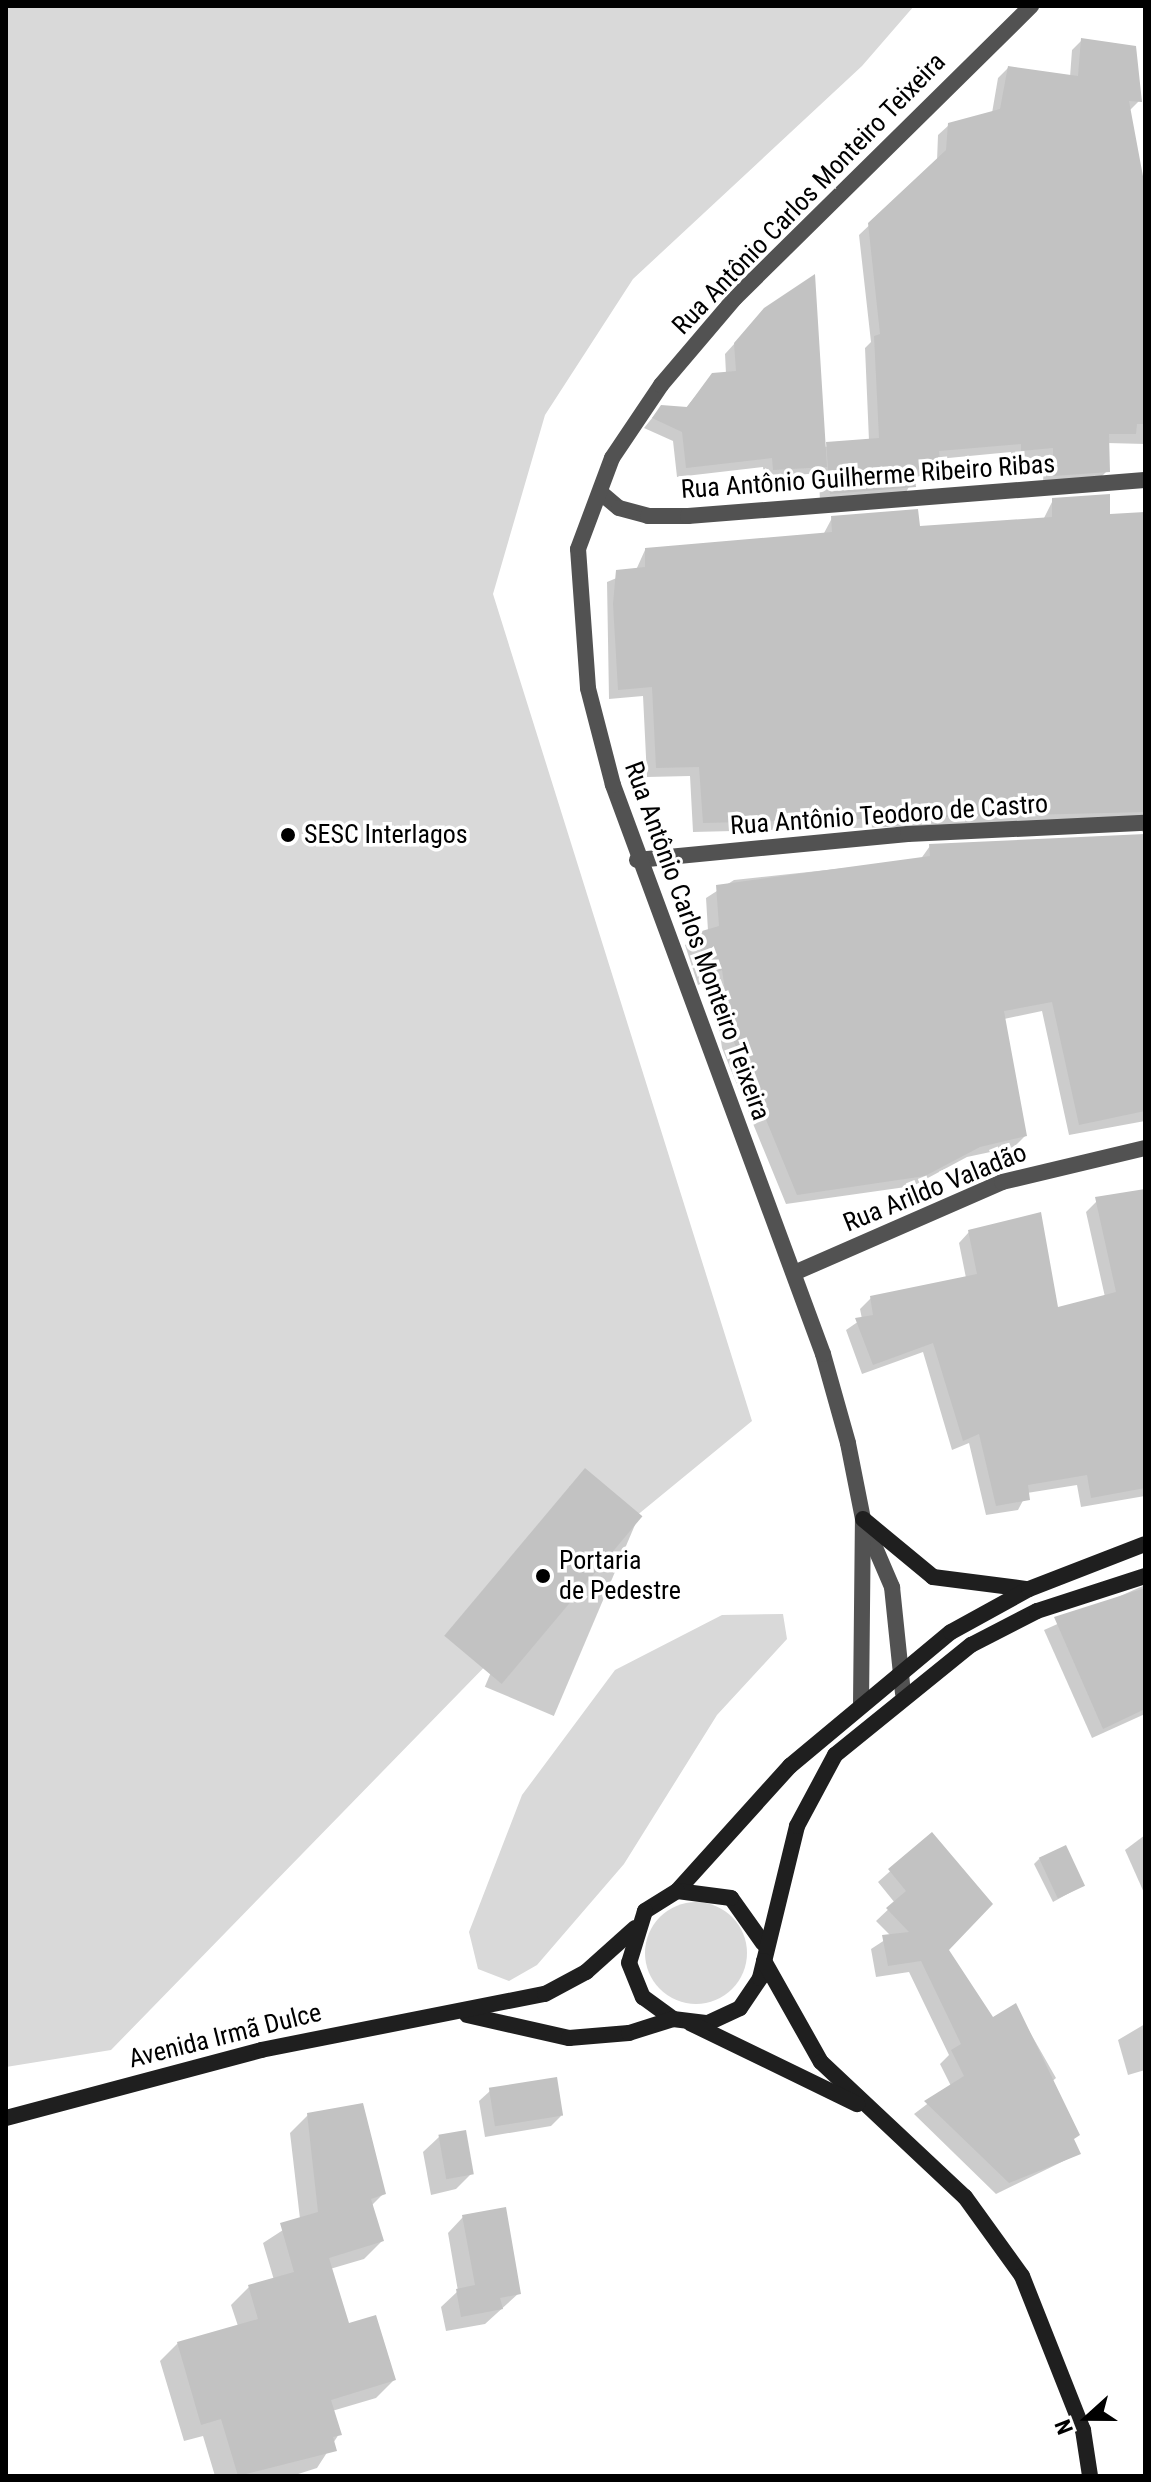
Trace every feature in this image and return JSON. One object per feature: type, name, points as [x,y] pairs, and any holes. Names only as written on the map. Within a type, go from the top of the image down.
[{"type":"main road","points":[[863,1519],[933,1577],[1029,1589]]},
{"type":"main road","points":[[865,2107],[690,2023],[673,2019],[634,1981],[635,1927],[645,1911],[677,1891],[790,1766],[901,1670],[1029,1589],[1145,1544]]},
{"type":"main road","points":[[1090,2476],[1074,2403],[1022,2276],[965,2197],[865,2107],[799,2030],[764,1961],[763,1943],[813,1787],[835,1755],[903,1693],[1037,1611],[1145,1576]]},
{"type":"main road","points":[[677,1891],[731,1898],[763,1943]]},
{"type":"main road","name":"Avenida Irmã Dulce","points":[[6,2118],[261,2050],[545,1994],[586,1972],[635,1927]]},
{"type":"main road","points":[[690,2023],[740,2008],[764,1961]]},
{"type":"main road","name":"Avenida Irmã Dulce","points":[[457,2012],[569,2038],[629,2033],[673,2019]]},
{"type":"street","name":"Rua Antônio Carlos Monteiro Teixeira","points":[[903,1693],[892,1587],[863,1519],[823,1354],[637,860],[588,688],[579,618],[578,549],[612,458],[661,385],[735,298],[1031,6]]},
{"type":"street","name":"Rua Antônio Guilherme Ribeiro Ribas","points":[[601,493],[619,508],[648,516],[688,516],[1145,480]]},
{"type":"street","name":"Rua Antônio Teodoro de Castro","points":[[637,860],[908,834],[1145,823]]},
{"type":"street","name":"Rua Arildo Valadão","points":[[794,1273],[1002,1182],[1145,1148]]},
{"type":"street","name":"Rua Antônio Carlos Monteiro Teixeira","points":[[861,1704],[863,1519]]},
{"type":"shaded area","name":"SESC Interlagos","points":[[6,6],[914,6],[862,66],[633,279],[545,415],[493,594],[752,1421],[613,1535],[111,2050],[6,2067]]},
{"type":"shaded area","points":[[783,1614],[787,1639],[717,1715],[624,1864],[537,1965],[509,1981],[478,1969],[469,1932],[522,1795],[615,1670],[722,1615]]},
{"type":"shaded area","points":[[696,1902],[715,1906],[732,1917],[743,1934],[747,1953],[743,1972],[732,1989],[715,2000],[696,2004],[677,2000],[660,1989],[649,1972],[645,1953],[649,1934],[660,1917],[677,1906]]},
{"type":"building","points":[[1081,38],[1136,46],[1142,102],[1129,101],[1145,187],[1145,424],[1137,424],[1136,434],[1109,434],[1110,472],[1053,476],[1053,448],[1021,451],[1021,444],[939,451],[941,468],[914,470],[916,487],[830,494],[826,442],[879,438],[874,336],[880,334],[868,223],[946,150],[948,123],[1000,109],[1008,66],[1078,76]]},
{"type":"building","points":[[815,274],[827,467],[773,470],[772,458],[686,468],[682,432],[652,418],[661,405],[687,407],[712,373],[736,371],[734,343],[764,308]]},
{"type":"building","points":[[1110,494],[1110,514],[1145,512],[1145,812],[703,823],[699,767],[656,768],[652,687],[618,690],[613,604],[616,570],[645,567],[645,548],[832,532],[831,516],[918,509],[920,526],[1052,517],[1052,498]]},
{"type":"building","points":[[1145,834],[1145,1111],[1079,1125],[1052,1002],[1004,1011],[1027,1136],[980,1147],[925,1176],[797,1195],[732,1037],[722,970],[709,976],[695,933],[719,926],[716,885],[930,856],[929,844]]},
{"type":"building","points":[[1145,1189],[1145,1488],[1091,1498],[1087,1475],[1028,1485],[1030,1500],[996,1506],[979,1434],[963,1441],[933,1343],[873,1365],[855,1318],[873,1315],[870,1296],[977,1274],[968,1230],[1041,1212],[1058,1307],[1116,1292],[1095,1197]]},
{"type":"building","name":"Portaria de Pedestre","points":[[585,1468],[642,1516],[502,1684],[444,1636]]},
{"type":"building","points":[[1145,1588],[1145,1709],[1103,1729],[1054,1617]]},
{"type":"building","points":[[932,1832],[993,1904],[949,1950],[993,2017],[1016,2003],[1080,2135],[1074,2139],[1081,2154],[1009,2183],[924,2101],[964,2076],[951,2050],[961,2044],[921,1961],[888,1966],[882,1935],[909,1932],[886,1908],[906,1891],[888,1869]]},
{"type":"building","points":[[1066,1845],[1085,1886],[1058,1898],[1039,1858]]},
{"type":"building","points":[[557,2077],[563,2116],[495,2126],[489,2088]]},
{"type":"building","points":[[363,2103],[386,2194],[371,2199],[384,2241],[329,2258],[349,2323],[376,2315],[396,2380],[331,2400],[342,2435],[333,2437],[337,2451],[238,2476],[221,2419],[201,2425],[177,2342],[258,2319],[248,2285],[294,2272],[280,2223],[318,2212],[307,2113]]},
{"type":"building","points":[[466,2130],[474,2174],[446,2179],[438,2135]]},
{"type":"building","points":[[506,2207],[521,2294],[500,2298],[503,2309],[461,2317],[456,2289],[475,2285],[462,2215]]},
{"type":"place","name":"SESC Interlagos","points":[[288,835]]},
{"type":"place","name":"Portaria de Pedestre","points":[[543,1576]]}]
